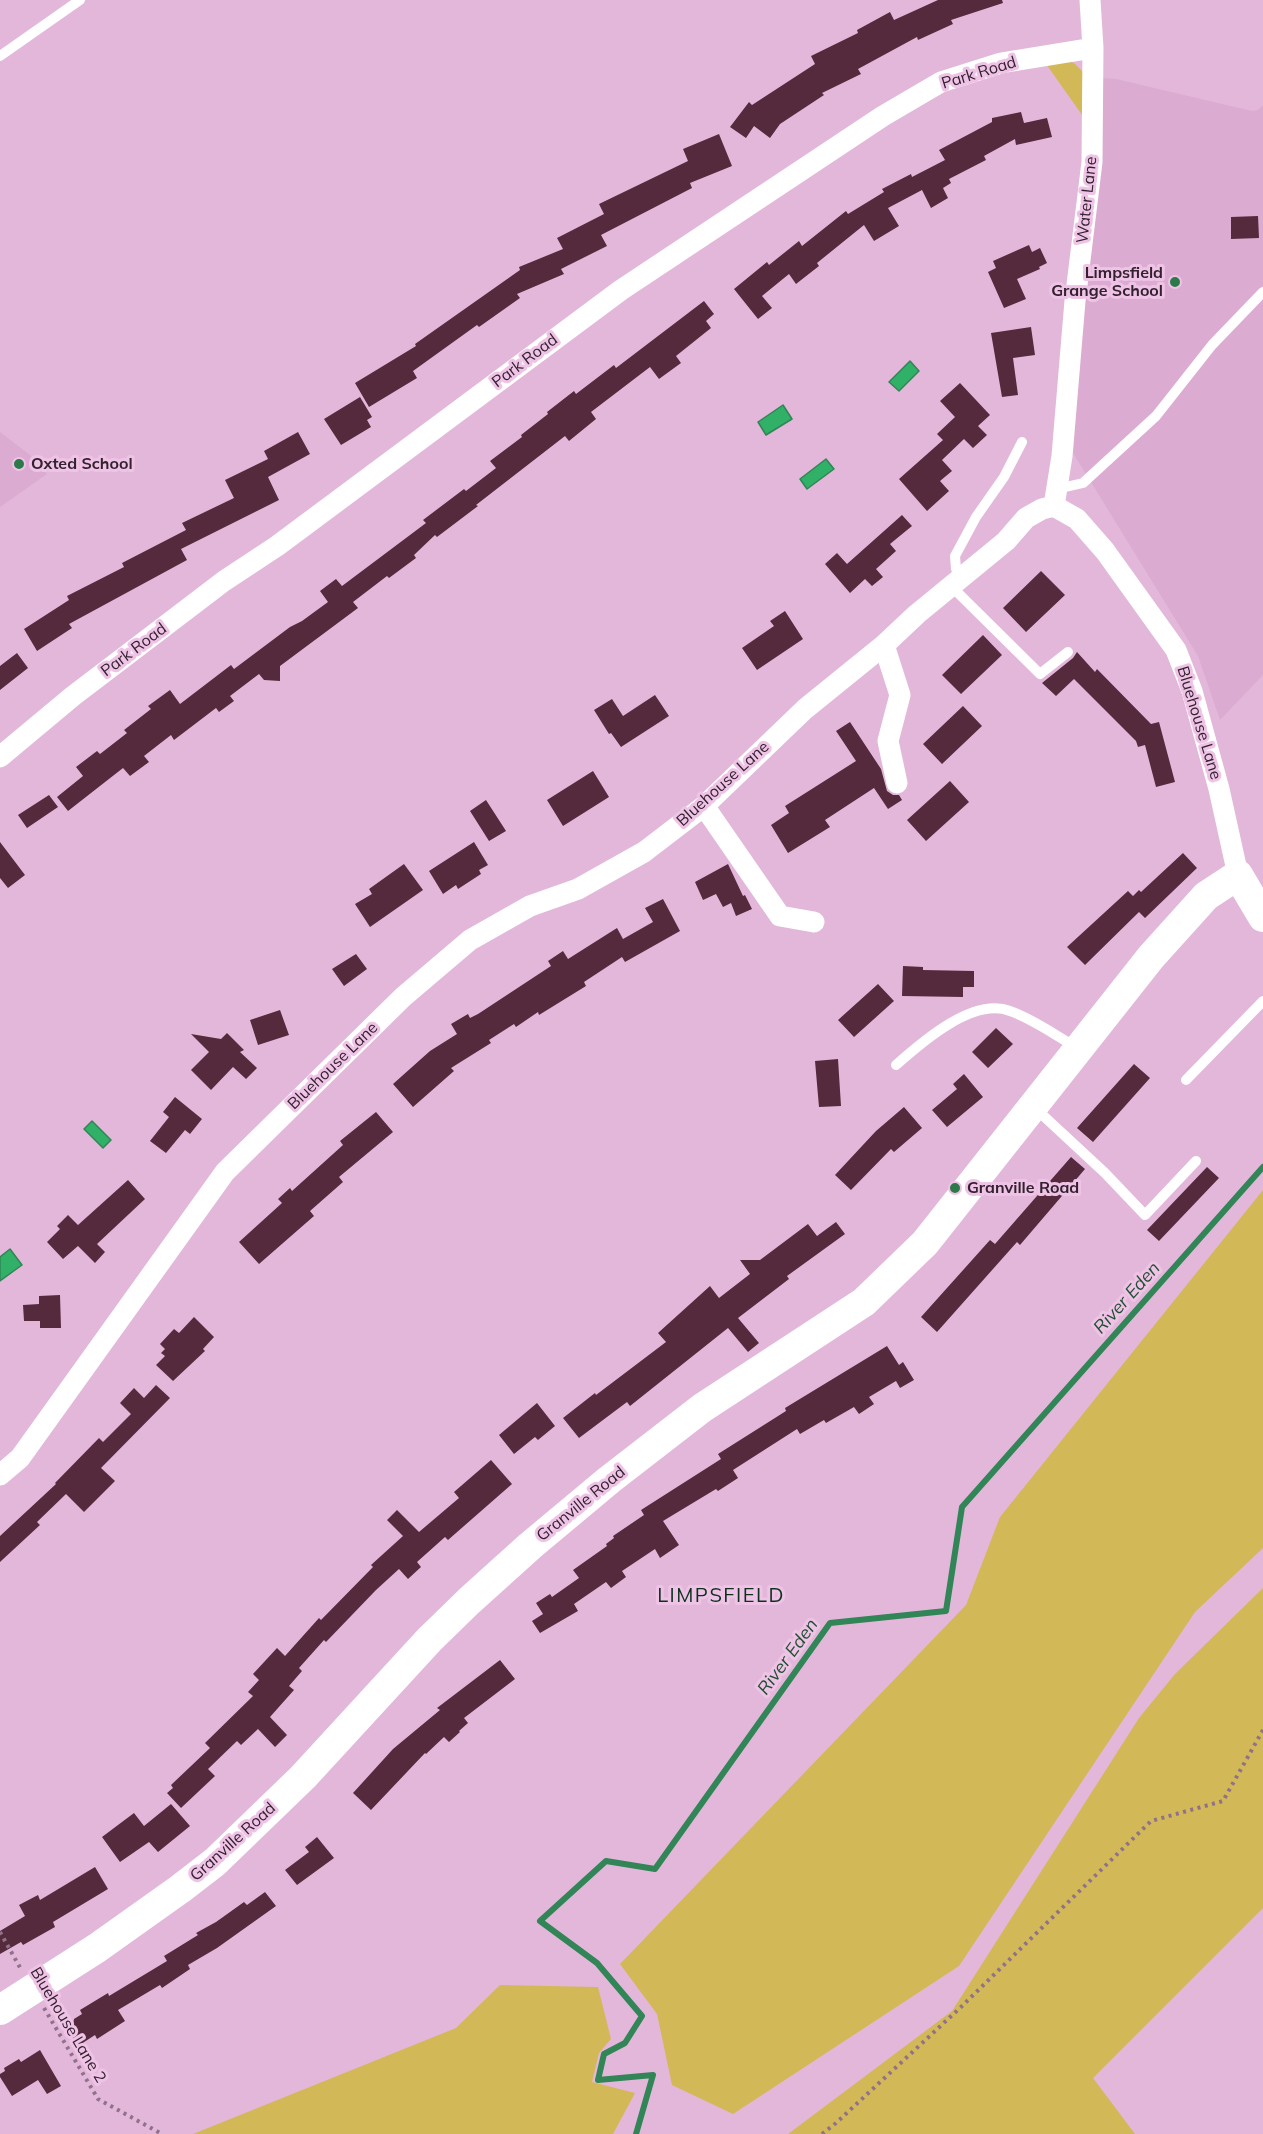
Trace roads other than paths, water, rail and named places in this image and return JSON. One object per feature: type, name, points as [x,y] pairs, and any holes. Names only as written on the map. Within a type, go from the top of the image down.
[{"type":"street","name":"Water Lane","points":[[1056,498],[1062,456],[1075,301],[1092,162],[1094,48],[1090,0]]},
{"type":"street","name":"Park Road","points":[[0,757],[73,696],[215,588],[295,532],[621,290],[883,116],[941,82],[1001,63],[1094,48]]},
{"type":"street","name":"Bluehouse Lane","points":[[0,1475],[20,1458],[225,1172],[403,997],[470,940],[530,906],[578,889],[644,852],[704,806],[805,709],[884,645],[917,614],[1006,540],[1026,518],[1056,498],[1105,551],[1176,650],[1192,691],[1238,875],[1263,917]]},
{"type":"street","points":[[884,645],[900,695],[888,741],[897,783]]},
{"type":"street","points":[[704,806],[780,916],[814,922]]},
{"type":"street","name":"Granville Road","points":[[0,2010],[139,1919],[221,1856],[303,1777],[429,1640],[530,1546],[702,1408],[864,1302],[925,1243],[1151,957],[1206,896],[1238,875]]},
{"type":"lane","points":[[0,56],[80,0]]},
{"type":"lane","points":[[1056,498],[1083,483],[1156,416],[1212,345],[1263,292]]},
{"type":"lane","points":[[1022,441],[1004,477],[976,517],[955,556],[958,581],[1040,674],[1068,651]]},
{"type":"lane","points":[[1186,1080],[1263,1001]]},
{"type":"lane","points":[[896,1065],[948,1024],[988,1009],[1009,1010],[1078,1048]]},
{"type":"lane","points":[[1033,1107],[1105,1173],[1145,1215],[1196,1161]]},
{"type":"waterway","name":"River Eden","points":[[636,2134],[653,2075],[598,2080],[604,2054],[625,2043],[642,2016],[597,1963],[540,1921],[606,1861],[655,1869],[830,1623],[946,1611],[962,1507],[1263,1167]]},
{"type":"place","name":"Limpsfield Grange School","points":[[1175,282]]},
{"type":"place","name":"Oxted School","points":[[19,464]]},
{"type":"place","name":"Granville Road","points":[[955,1188]]},
{"type":"district","name":"LIMPSFIELD","points":[[721,1596]]}]
